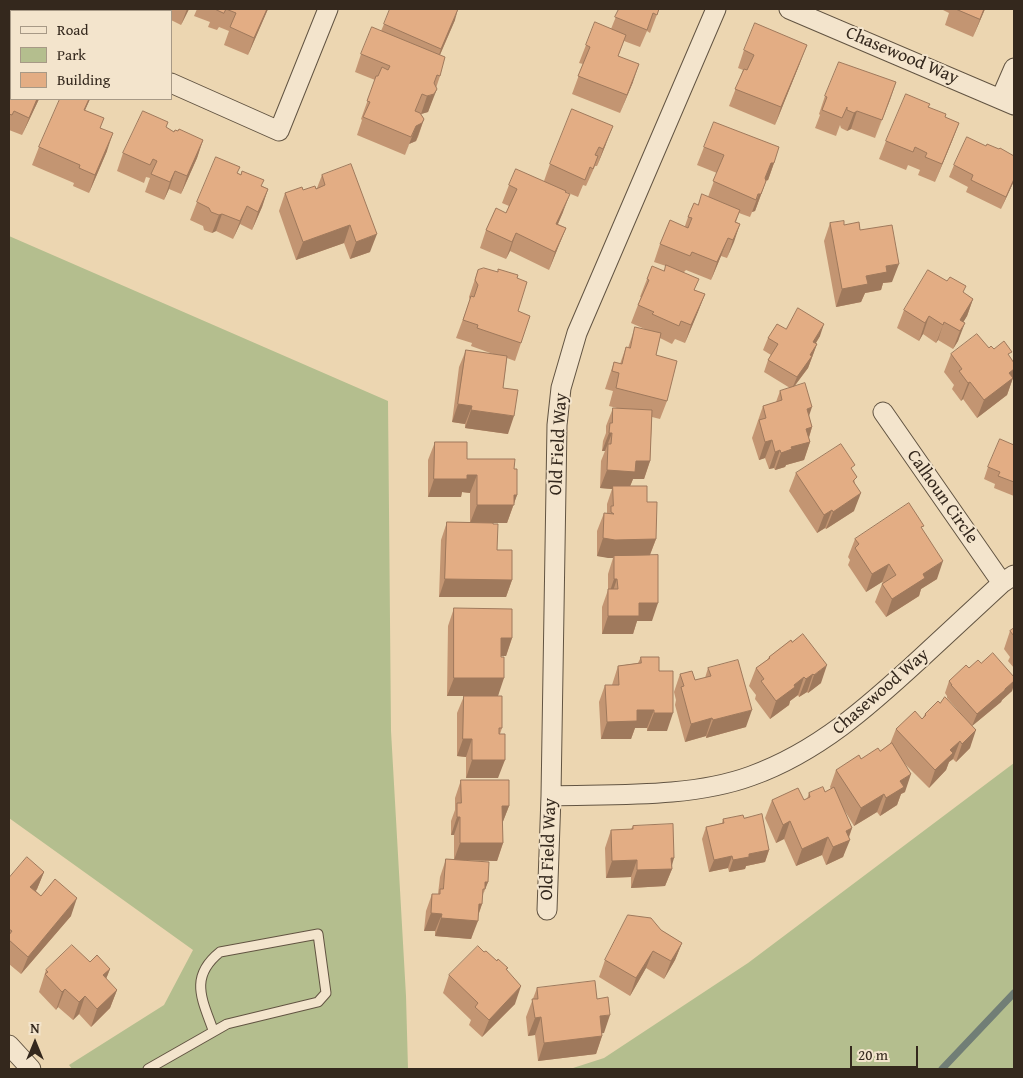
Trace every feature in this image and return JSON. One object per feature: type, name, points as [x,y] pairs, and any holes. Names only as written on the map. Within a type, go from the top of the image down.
[{"type":"street","points":[[172,83],[280,130],[328,9]]},
{"type":"street","name":"Old Field Way","points":[[547,910],[551,796],[557,425],[561,388],[577,333],[716,9]]},
{"type":"street","name":"Chasewood Way","points":[[789,9],[1008,102]]},
{"type":"street","points":[[1008,102],[1014,68]]},
{"type":"street","name":"Calhoun Circle","points":[[882,412],[1008,579]]},
{"type":"street","name":"Chasewood Way","points":[[551,796],[668,793],[731,782],[781,763],[830,736],[850,721],[1008,579]]},
{"type":"street","points":[[9,1045],[31,1069]]},
{"type":"lane","points":[[148,1069],[213,1030],[227,1024],[318,1002],[326,993],[318,934],[220,952],[210,960],[201,975],[200,986],[213,1030]]},
{"type":"green space","points":[[9,236],[388,401],[391,731],[406,996],[408,1069],[72,1069],[69,1065],[164,1005],[193,950],[9,818]]},
{"type":"green space","points":[[1014,763],[1014,1069],[570,1069],[604,1058],[748,963]]},
{"type":"building","points":[[215,9],[226,9],[224,13]]},
{"type":"building","points":[[226,9],[267,9],[254,38],[230,27],[236,13]]},
{"type":"building","points":[[390,9],[458,9],[441,49],[384,24]]},
{"type":"building","points":[[619,9],[659,9],[657,15],[653,13],[647,30],[615,17]]},
{"type":"building","points":[[956,9],[984,9],[980,19]]},
{"type":"building","points":[[595,22],[626,35],[618,56],[639,64],[627,95],[578,76],[590,47],[586,45]]},
{"type":"building","points":[[755,23],[807,45],[781,107],[735,89],[744,69],[747,70],[754,55],[744,50]]},
{"type":"building","points":[[372,27],[445,57],[440,76],[437,75],[434,83],[437,89],[434,94],[427,96],[422,94],[415,111],[420,113],[424,119],[422,123],[416,126],[411,137],[363,117],[370,102],[367,101],[376,76],[378,76],[382,67],[388,70],[390,66],[361,54]]},
{"type":"building","points":[[9,49],[10,100],[37,100],[29,118],[14,111],[12,115],[9,114]]},
{"type":"building","points":[[839,62],[896,82],[882,120],[857,111],[854,113],[847,110],[847,107],[842,118],[822,110],[827,97],[825,96]]},
{"type":"building","points":[[906,94],[930,104],[928,107],[946,114],[945,117],[959,123],[942,164],[925,157],[927,153],[915,147],[913,152],[886,141]]},
{"type":"building","points":[[60,100],[89,100],[84,110],[104,118],[100,128],[113,133],[95,175],[79,168],[80,165],[39,147]]},
{"type":"building","points":[[572,109],[613,126],[603,149],[599,147],[595,155],[598,156],[593,169],[590,167],[585,180],[550,164]]},
{"type":"building","points":[[143,111],[168,122],[166,127],[174,132],[179,129],[203,140],[187,176],[175,171],[170,182],[151,174],[157,161],[153,159],[150,165],[123,153]]},
{"type":"building","points":[[714,122],[779,147],[774,163],[771,163],[765,178],[766,181],[761,194],[758,194],[756,200],[713,181],[724,155],[704,147]]},
{"type":"building","points":[[967,137],[986,146],[987,144],[1000,148],[1014,156],[1014,179],[1006,197],[971,180],[973,175],[954,165]]},
{"type":"building","points":[[216,157],[240,167],[237,173],[241,175],[242,171],[264,180],[261,186],[268,189],[258,212],[247,206],[240,221],[211,212],[209,208],[197,202]]},
{"type":"building","points":[[351,164],[377,234],[356,242],[350,225],[303,242],[285,193],[302,187],[303,190],[315,186],[316,189],[325,185],[322,175]]},
{"type":"building","points":[[516,169],[570,194],[556,224],[566,228],[555,252],[516,233],[512,242],[486,230],[496,208],[506,213],[517,189],[509,185]]},
{"type":"building","points":[[702,194],[740,210],[735,222],[740,224],[733,240],[728,238],[717,262],[692,252],[690,256],[660,244],[670,220],[688,228],[692,218],[688,217],[694,203],[698,205]]},
{"type":"building","points":[[844,221],[844,225],[859,222],[860,230],[892,225],[899,264],[886,266],[887,272],[866,276],[868,284],[842,289],[830,223]]},
{"type":"building","points":[[666,265],[699,279],[694,290],[705,294],[691,325],[681,321],[679,326],[652,314],[654,312],[638,305],[649,280],[647,279],[652,266],[664,271]]},
{"type":"building","points":[[484,268],[498,272],[498,269],[518,275],[517,278],[527,282],[518,311],[530,316],[521,343],[477,328],[478,325],[463,320],[471,296],[474,297],[478,285],[475,280],[478,270]]},
{"type":"building","points":[[928,270],[947,281],[950,277],[966,286],[963,292],[973,299],[960,320],[965,323],[960,331],[944,322],[943,325],[929,316],[925,323],[904,310]]},
{"type":"building","points":[[798,308],[824,324],[813,342],[817,344],[810,355],[812,356],[797,377],[768,360],[778,344],[768,338],[777,324],[786,329]]},
{"type":"building","points":[[635,327],[661,333],[656,355],[677,361],[667,401],[616,388],[619,373],[612,371],[614,362],[622,364],[626,347],[630,348]]},
{"type":"building","points":[[977,334],[989,348],[991,346],[994,349],[1004,341],[1012,352],[1008,354],[1014,363],[1014,369],[1009,373],[1013,378],[984,400],[959,371],[962,369],[951,354]]},
{"type":"building","points":[[466,350],[507,356],[503,388],[518,390],[514,416],[471,410],[472,406],[458,404]]},
{"type":"building","points":[[805,383],[812,407],[807,409],[812,427],[806,429],[810,442],[791,447],[792,449],[781,453],[780,450],[775,452],[772,440],[765,442],[759,420],[766,418],[763,406],[782,400],[780,391]]},
{"type":"building","points":[[613,408],[652,410],[650,461],[636,461],[635,472],[607,470],[608,444],[611,444],[612,433],[609,433]]},
{"type":"building","points":[[1000,439],[1014,445],[1014,482],[998,476],[1000,472],[988,467]]},
{"type":"building","points":[[435,442],[467,442],[467,459],[515,459],[514,469],[517,469],[517,495],[514,495],[514,505],[477,505],[477,475],[467,475],[467,479],[434,479]]},
{"type":"building","points":[[841,444],[855,465],[851,468],[857,477],[853,481],[861,493],[833,512],[832,510],[824,515],[796,473]]},
{"type":"building","points":[[613,486],[647,486],[647,502],[657,502],[656,539],[615,540],[603,538],[604,513],[614,514],[611,512],[611,506],[613,506]]},
{"type":"building","points":[[909,503],[924,526],[921,527],[943,561],[923,574],[925,578],[892,599],[882,584],[896,575],[889,564],[872,574],[855,548],[859,544],[855,539]]},
{"type":"building","points":[[447,522],[498,524],[497,550],[512,550],[512,580],[445,579]]},
{"type":"building","points":[[658,555],[658,603],[639,603],[639,616],[608,616],[608,589],[618,589],[617,579],[614,579],[614,556]]},
{"type":"building","points":[[454,608],[512,609],[512,638],[501,638],[501,657],[504,657],[504,678],[454,678]]},
{"type":"building","points":[[1014,628],[1014,636],[1010,631]]},
{"type":"building","points":[[803,634],[827,665],[814,675],[806,679],[804,677],[794,685],[795,687],[776,701],[761,681],[764,679],[756,668],[791,640],[792,642]]},
{"type":"building","points":[[993,653],[1014,677],[1014,681],[977,714],[949,681],[966,665],[969,668],[978,660],[981,663]]},
{"type":"building","points":[[641,657],[659,657],[659,671],[673,671],[673,713],[654,713],[654,710],[637,710],[637,721],[607,722],[605,685],[619,685],[618,666],[641,663]]},
{"type":"building","points":[[738,660],[752,710],[691,724],[681,687],[684,686],[680,674],[692,671],[695,680],[711,676],[708,668]]},
{"type":"building","points":[[464,696],[502,696],[502,728],[499,728],[499,734],[505,734],[505,760],[472,760],[472,739],[463,739]]},
{"type":"building","points":[[945,697],[976,730],[962,744],[960,741],[950,750],[953,753],[935,770],[896,729],[915,711],[922,719],[938,701],[940,703]]},
{"type":"building","points":[[892,743],[911,774],[900,781],[904,787],[886,798],[884,794],[861,808],[836,770],[859,755],[861,759],[878,748],[880,751]]},
{"type":"building","points":[[461,780],[509,780],[509,806],[502,806],[503,843],[460,843],[460,817],[457,817],[457,803],[461,803]]},
{"type":"building","points":[[823,787],[825,792],[834,787],[852,828],[846,831],[850,840],[833,847],[828,837],[802,849],[790,821],[783,825],[772,800],[798,788],[804,800],[810,797],[809,793]]},
{"type":"building","points":[[762,814],[769,850],[733,860],[732,856],[714,860],[706,827],[724,823],[723,819],[743,815],[744,818]]},
{"type":"building","points":[[673,824],[674,858],[671,858],[672,869],[637,870],[637,860],[612,861],[611,830],[633,829],[633,826]]},
{"type":"building","points":[[27,857],[44,872],[30,887],[41,896],[55,879],[77,898],[28,957],[9,940],[9,935],[12,931],[9,929],[9,878]]},
{"type":"building","points":[[446,859],[489,862],[488,882],[485,882],[485,889],[483,889],[482,904],[479,904],[478,921],[441,918],[442,914],[431,913],[432,894],[440,894],[440,889],[443,889]]},
{"type":"building","points":[[628,915],[651,918],[661,930],[682,943],[671,961],[653,951],[636,978],[605,960]]},
{"type":"building","points":[[72,945],[90,962],[97,955],[110,969],[103,975],[117,990],[97,1009],[85,996],[79,1002],[65,989],[62,992],[45,974],[48,972],[46,970]]},
{"type":"building","points":[[478,946],[508,968],[506,969],[521,986],[489,1020],[475,1007],[478,1003],[449,975]]},
{"type":"building","points":[[595,981],[597,999],[608,997],[610,1015],[600,1016],[602,1036],[544,1043],[541,1017],[535,1018],[532,999],[538,999],[537,988]]},
{"type":"waterway","points":[[942,1069],[1014,993]]}]
